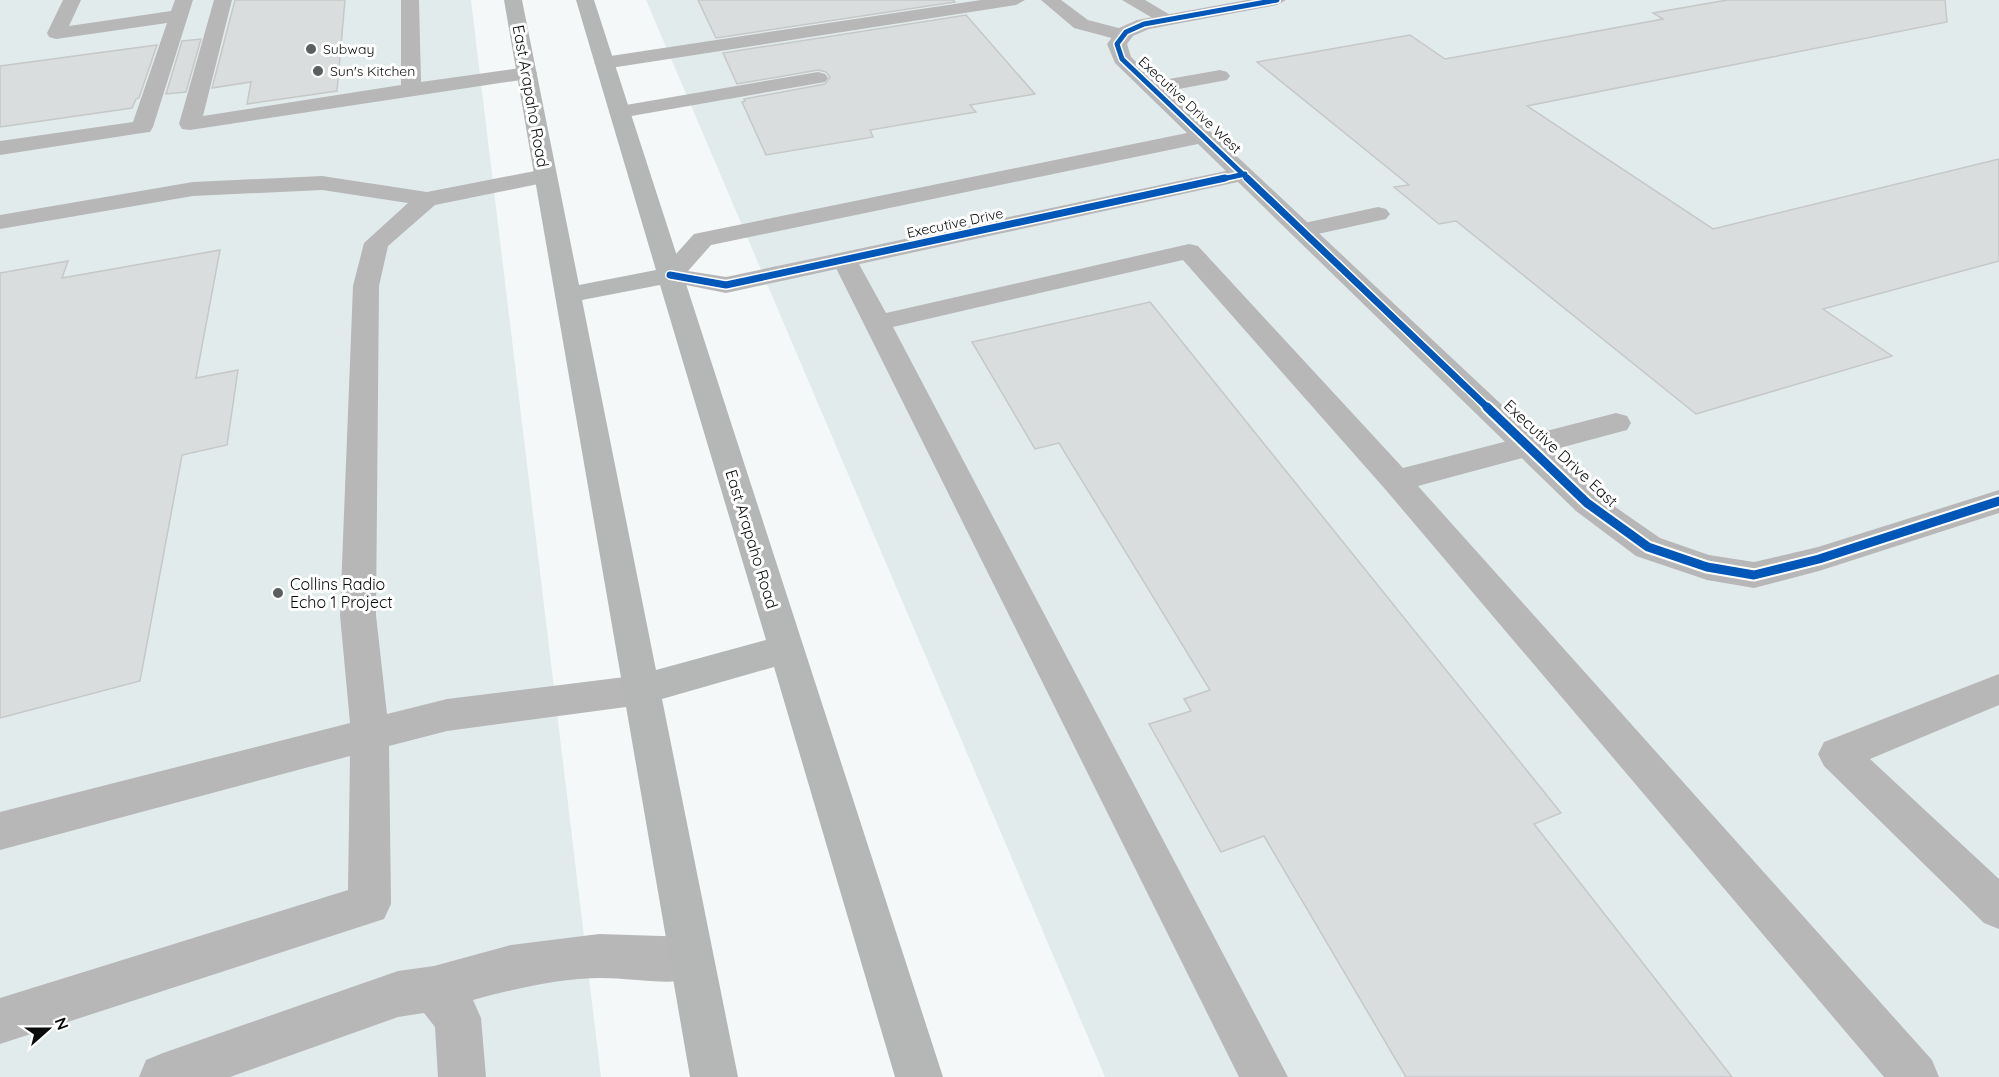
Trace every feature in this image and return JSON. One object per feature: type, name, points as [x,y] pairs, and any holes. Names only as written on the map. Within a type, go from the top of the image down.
[{"type":"main road","name":"East Arapaho Road","points":[[513,0],[714,1077]]},
{"type":"main road","name":"East Arapaho Road","points":[[585,0],[919,1077]]},
{"type":"main road","points":[[568,295],[670,275]]},
{"type":"main road","points":[[641,690],[786,649]]},
{"type":"street","points":[[0,148],[142,127],[181,8],[56,33],[72,0]]},
{"type":"street","points":[[223,0],[190,124],[526,73]]},
{"type":"street","points":[[410,0],[411,90]]},
{"type":"street","points":[[604,63],[1016,0]]},
{"type":"street","points":[[1050,0],[1080,24],[1124,35],[1144,24],[1277,0]]},
{"type":"street","points":[[1131,0],[1168,19]]},
{"type":"street","name":"Executive Drive West","points":[[1124,35],[1117,44],[1122,59],[1245,174]]},
{"type":"street","points":[[1152,88],[1220,76]]},
{"type":"street","points":[[620,112],[818,78]]},
{"type":"street","points":[[670,275],[703,239],[1204,136]]},
{"type":"street","name":"Executive Drive","points":[[670,275],[726,285],[1245,174]]},
{"type":"street","name":"Executive Drive East","points":[[1245,174],[1587,503],[1648,547],[1707,567],[1754,575],[1819,559],[1999,501]]},
{"type":"street","points":[[0,222],[193,189],[322,183],[427,199],[545,176]]},
{"type":"street","points":[[0,1021],[369,904],[370,735],[358,615],[366,286],[376,243],[427,199]]},
{"type":"street","points":[[1304,230],[1378,214]]},
{"type":"street","points":[[876,323],[1189,251],[1396,481],[1915,1077]]},
{"type":"street","points":[[845,260],[1264,1077]]},
{"type":"street","points":[[1396,481],[1616,423]]},
{"type":"street","points":[[1999,689],[1838,754],[1999,908]]},
{"type":"street","points":[[0,831],[447,715],[641,690]]},
{"type":"street","points":[[163,1077],[398,994],[434,989],[511,967],[599,956],[692,959]]},
{"type":"street","points":[[434,989],[458,1018],[462,1077]]},
{"type":"shaded area","points":[[0,0],[471,0],[601,1077],[0,1077]]},
{"type":"shaded area","points":[[646,0],[1999,0],[1999,1077],[1105,1077]]},
{"type":"building","points":[[235,0],[345,0],[337,91],[247,104],[251,82],[212,88]]},
{"type":"building","points":[[698,0],[953,0],[955,2],[716,38]]},
{"type":"building","points":[[1727,0],[1945,0],[1947,22],[1527,106],[1713,229],[1999,159],[1999,261],[1823,309],[1892,356],[1696,414],[1456,221],[1439,224],[1394,187],[1409,185],[1257,62],[1410,35],[1445,59],[1663,19],[1653,13]]},
{"type":"building","points":[[966,15],[1035,94],[970,105],[976,112],[870,130],[873,137],[766,155],[742,102],[745,101],[744,99],[825,84],[830,77],[826,72],[818,70],[737,84],[723,53]]},
{"type":"building","points":[[201,39],[186,92],[166,94],[182,41]]},
{"type":"building","points":[[157,45],[139,98],[136,99],[132,108],[0,127],[0,66]]},
{"type":"building","points":[[220,250],[196,378],[238,370],[227,445],[182,455],[140,681],[0,718],[0,273],[68,261],[62,278]]},
{"type":"building","points":[[1150,302],[1561,813],[1534,824],[1732,1077],[1406,1077],[1264,836],[1221,852],[1149,724],[1191,711],[1184,699],[1210,690],[1059,443],[1035,449],[972,342]]},
{"type":"cycle path","points":[[1277,0],[1144,24],[1126,32],[1117,44],[1122,59],[1587,503],[1648,547],[1707,567],[1754,575],[1819,559],[1999,501]]},
{"type":"cycle path","points":[[670,275],[726,285],[1245,174]]},
{"type":"place","name":"Subway","points":[[311,49]]},
{"type":"place","name":"Sun's Kitchen","points":[[318,71]]},
{"type":"place","name":"Collins Radio Echo 1 Project","points":[[278,593]]}]
